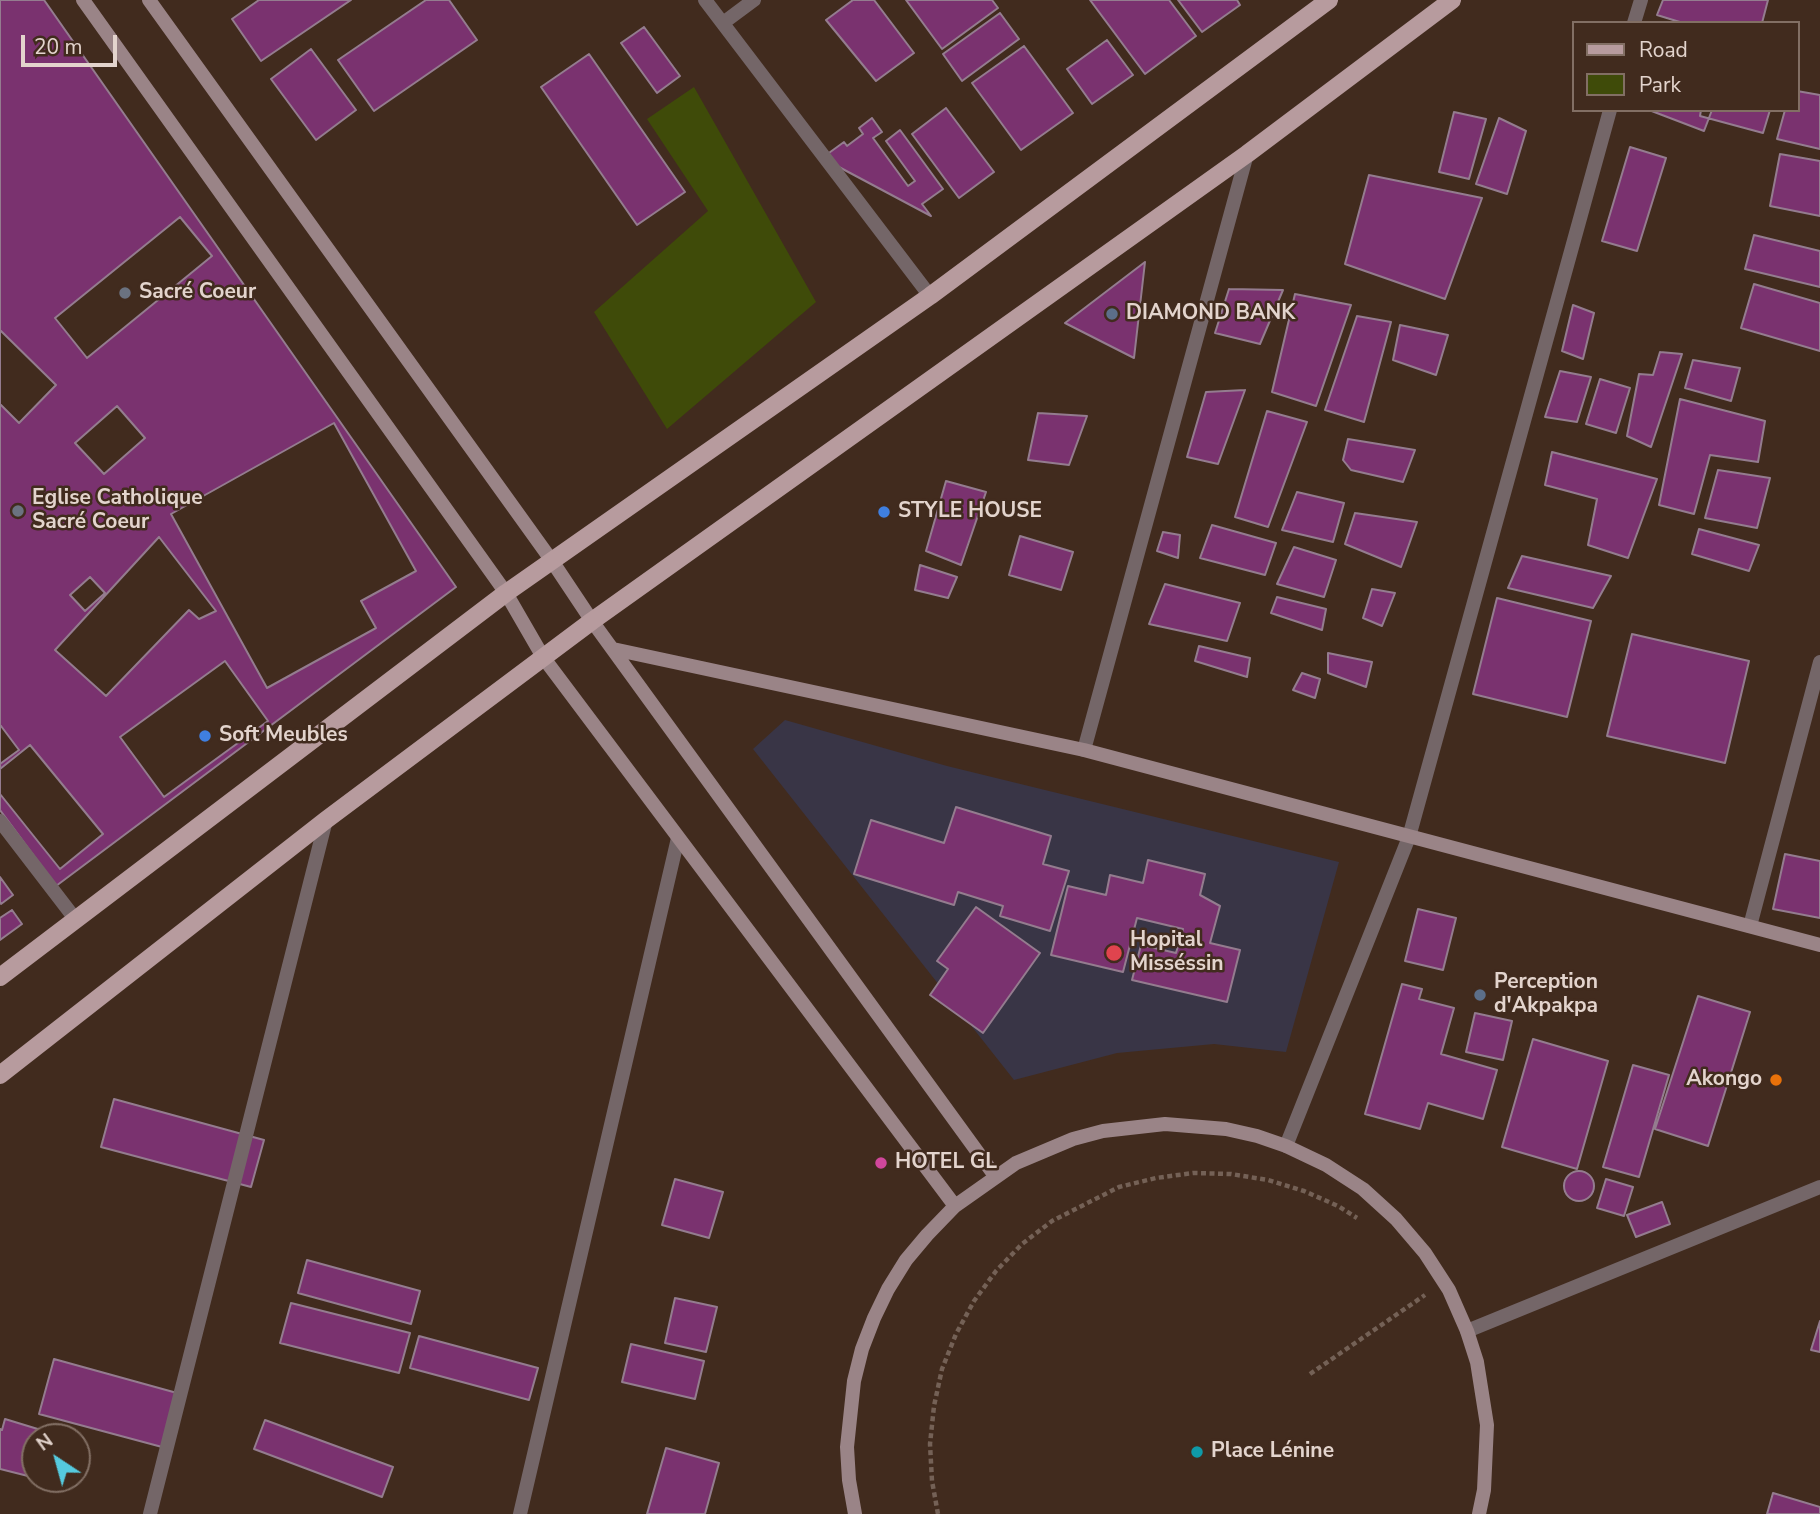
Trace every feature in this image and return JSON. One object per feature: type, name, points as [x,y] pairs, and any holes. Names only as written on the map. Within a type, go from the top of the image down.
[{"type":"main road","points":[[83,0],[506,593],[544,657],[955,1206]]},
{"type":"main road","points":[[149,0],[552,561],[592,621],[995,1176]]},
{"type":"main road","points":[[0,977],[506,593],[930,296],[1329,0]]},
{"type":"main road","points":[[0,1075],[326,820],[592,621],[1247,154],[1452,0]]},
{"type":"main road","points":[[613,649],[1084,750],[1820,945]]},
{"type":"main road","points":[[855,1514],[847,1447],[849,1414],[862,1349],[888,1289],[906,1260],[955,1206],[1016,1163],[1063,1143],[1103,1131],[1165,1124],[1226,1129],[1286,1146],[1326,1165],[1363,1189],[1396,1219],[1425,1253],[1443,1281],[1467,1331],[1480,1372],[1487,1425],[1485,1479],[1479,1514]]},
{"type":"street","points":[[705,0],[930,296]]},
{"type":"street","points":[[723,23],[754,0]]},
{"type":"street","points":[[1635,21],[1641,0]]},
{"type":"street","points":[[1286,1146],[1409,837],[1609,112]]},
{"type":"street","points":[[1084,750],[1247,154]]},
{"type":"street","points":[[1750,926],[1820,662]]},
{"type":"street","points":[[150,1514],[326,820]]},
{"type":"street","points":[[0,821],[76,920]]},
{"type":"street","points":[[520,1514],[678,838]]},
{"type":"street","points":[[1467,1331],[1820,1187]]},
{"type":"path","points":[[938,1514],[932,1481],[930,1444],[934,1406],[943,1369],[956,1334],[974,1301],[996,1271],[1023,1244],[1052,1221],[1119,1187],[1193,1173],[1231,1174],[1268,1180],[1304,1191],[1338,1206],[1359,1220]]},
{"type":"path","points":[[1310,1374],[1432,1291]]},
{"type":"shaded area","name":"Hopital Misséssin","points":[[785,720],[947,766],[1339,862],[1286,1052],[1214,1044],[1117,1053],[1014,1080],[753,749]]},
{"type":"green space","points":[[694,87],[816,302],[667,429],[594,312],[708,211],[647,119]]},
{"type":"building","name":"Sacré Coeur","points":[[0,0],[44,0],[456,587],[56,886],[0,810]]},
{"type":"building","points":[[259,0],[351,0],[261,61],[232,19]]},
{"type":"building","points":[[426,0],[449,0],[477,40],[374,111],[338,60]]},
{"type":"building","points":[[853,0],[874,0],[914,53],[876,81],[826,20]]},
{"type":"building","points":[[906,0],[992,0],[998,8],[942,49]]},
{"type":"building","points":[[1090,0],[1169,0],[1196,36],[1145,74]]},
{"type":"building","points":[[1178,0],[1237,0],[1240,5],[1202,32]]},
{"type":"building","points":[[1663,0],[1768,0],[1763,21],[1676,21],[1657,15]]},
{"type":"building","points":[[1000,13],[1019,39],[962,81],[943,54]]},
{"type":"building","points":[[644,27],[680,76],[657,93],[621,43]]},
{"type":"building","points":[[1107,40],[1133,75],[1092,104],[1067,69]]},
{"type":"building","points":[[1024,46],[1073,113],[1021,150],[972,83]]},
{"type":"building","points":[[311,49],[356,110],[316,140],[271,79]]},
{"type":"building","points":[[589,54],[685,192],[637,225],[541,87]]},
{"type":"building","points":[[1799,91],[1820,95],[1820,149],[1777,139],[1784,112],[1799,112]]},
{"type":"building","points":[[946,108],[994,172],[959,198],[912,134]]},
{"type":"building","points":[[1454,112],[1486,119],[1469,179],[1439,172]]},
{"type":"building","points":[[1654,112],[1711,112],[1704,131]]},
{"type":"building","points":[[1701,112],[1769,112],[1763,133],[1700,116]]},
{"type":"building","points":[[872,118],[882,132],[873,138],[908,186],[915,181],[886,141],[900,130],[943,189],[922,204],[931,216],[822,158],[844,142],[847,146],[863,134],[859,128]]},
{"type":"building","points":[[1499,118],[1526,131],[1507,194],[1476,184]]},
{"type":"building","points":[[1630,147],[1666,158],[1637,251],[1602,241]]},
{"type":"building","points":[[1780,154],[1820,161],[1820,216],[1770,206]]},
{"type":"building","points":[[1369,175],[1482,198],[1445,299],[1345,264]]},
{"type":"building","points":[[180,217],[212,256],[87,358],[55,318]]},
{"type":"building","points":[[1754,235],[1820,251],[1820,287],[1745,269]]},
{"type":"building","points":[[1145,262],[1134,358],[1065,323]]},
{"type":"building","points":[[1754,284],[1820,303],[1820,351],[1741,328]]},
{"type":"building","points":[[1229,289],[1283,290],[1260,344],[1215,333]]},
{"type":"building","points":[[1295,294],[1351,305],[1316,406],[1272,392]]},
{"type":"building","points":[[1573,305],[1594,313],[1583,359],[1562,351]]},
{"type":"building","points":[[1357,316],[1391,322],[1364,422],[1325,410]]},
{"type":"building","points":[[1400,325],[1448,335],[1436,375],[1393,360]]},
{"type":"building","points":[[0,330],[56,385],[19,423],[0,404]]},
{"type":"building","points":[[1660,352],[1682,354],[1651,447],[1627,436],[1639,374],[1653,375]]},
{"type":"building","points":[[1693,360],[1740,368],[1731,401],[1685,388]]},
{"type":"building","points":[[1560,371],[1591,377],[1577,422],[1545,417]]},
{"type":"building","points":[[1600,379],[1630,388],[1616,433],[1586,424]]},
{"type":"building","points":[[1245,390],[1218,464],[1187,457],[1206,392]]},
{"type":"building","points":[[1680,399],[1765,421],[1758,462],[1710,455],[1694,514],[1659,505]]},
{"type":"building","points":[[117,406],[145,438],[104,474],[75,443]]},
{"type":"building","points":[[1267,411],[1307,422],[1268,527],[1235,517]]},
{"type":"building","points":[[1038,413],[1087,416],[1069,465],[1028,460]]},
{"type":"building","points":[[334,423],[416,571],[361,601],[376,628],[267,688],[171,514]]},
{"type":"building","points":[[1348,439],[1415,450],[1403,482],[1351,470],[1343,460]]},
{"type":"building","points":[[1552,452],[1657,479],[1628,558],[1588,545],[1597,499],[1545,485]]},
{"type":"building","points":[[1718,470],[1770,478],[1757,528],[1705,518]]},
{"type":"building","points":[[946,481],[986,492],[961,565],[926,551]]},
{"type":"building","points":[[1297,492],[1344,503],[1333,542],[1282,530]]},
{"type":"building","points":[[1355,513],[1417,522],[1401,567],[1345,544]]},
{"type":"building","points":[[1212,525],[1276,543],[1265,575],[1200,558]]},
{"type":"building","points":[[1699,529],[1759,545],[1749,571],[1692,554]]},
{"type":"building","points":[[1163,532],[1180,535],[1178,558],[1157,551]]},
{"type":"building","points":[[1020,536],[1073,552],[1061,590],[1009,575]]},
{"type":"building","points":[[159,537],[216,611],[199,619],[189,610],[106,696],[55,650]]},
{"type":"building","points":[[1294,547],[1336,560],[1324,597],[1277,584]]},
{"type":"building","points":[[1522,556],[1611,576],[1593,608],[1508,588]]},
{"type":"building","points":[[920,565],[957,577],[948,598],[915,590]]},
{"type":"building","points":[[90,577],[105,593],[85,611],[70,595]]},
{"type":"building","points":[[1165,584],[1240,603],[1227,641],[1149,624]]},
{"type":"building","points":[[1372,589],[1395,593],[1382,626],[1363,618]]},
{"type":"building","points":[[1277,597],[1326,609],[1322,630],[1271,613]]},
{"type":"building","points":[[1497,598],[1591,621],[1567,717],[1473,694]]},
{"type":"building","points":[[1632,634],[1749,661],[1725,763],[1607,736]]},
{"type":"building","points":[[1199,646],[1250,658],[1247,677],[1195,661]]},
{"type":"building","points":[[1328,653],[1372,662],[1366,687],[1328,673]]},
{"type":"building","points":[[225,661],[268,721],[164,797],[120,737]]},
{"type":"building","points":[[1302,673],[1320,679],[1315,698],[1293,690]]},
{"type":"building","points":[[0,727],[19,750],[0,764]]},
{"type":"building","points":[[30,745],[103,834],[60,869],[0,794],[0,769]]},
{"type":"building","points":[[956,807],[1051,836],[1043,864],[1069,871],[1050,931],[1000,916],[1003,906],[958,892],[954,905],[854,874],[871,820],[944,843]]},
{"type":"building","points":[[1785,854],[1820,861],[1820,918],[1773,909]]},
{"type":"building","name":"Hopital Misséssin","points":[[1148,860],[1205,874],[1200,895],[1220,906],[1210,943],[1240,950],[1227,1002],[1132,980],[1141,945],[1176,953],[1183,929],[1137,918],[1123,972],[1051,955],[1068,886],[1106,895],[1110,875],[1143,883]]},
{"type":"building","points":[[0,877],[13,895],[1,904],[0,902]]},
{"type":"building","points":[[976,907],[1040,953],[983,1033],[930,995],[948,969],[937,961]]},
{"type":"building","points":[[1418,909],[1456,918],[1443,970],[1405,961]]},
{"type":"building","points":[[12,910],[22,924],[0,940],[0,918]]},
{"type":"building","points":[[1402,984],[1422,989],[1419,999],[1454,1008],[1441,1054],[1497,1070],[1483,1119],[1428,1103],[1420,1129],[1365,1114]]},
{"type":"building","points":[[1698,996],[1750,1012],[1708,1146],[1655,1129]]},
{"type":"building","points":[[1475,1013],[1512,1021],[1503,1060],[1466,1052]]},
{"type":"building","points":[[1533,1039],[1608,1061],[1577,1169],[1502,1147]]},
{"type":"building","points":[[1633,1065],[1669,1075],[1639,1177],[1603,1167]]},
{"type":"building","points":[[114,1099],[264,1140],[251,1187],[101,1147]]},
{"type":"building","points":[[1579,1171],[1590,1175],[1594,1186],[1590,1197],[1579,1201],[1568,1197],[1564,1186],[1568,1175]]},
{"type":"building","points":[[675,1179],[723,1192],[709,1238],[662,1225]]},
{"type":"building","points":[[1606,1179],[1633,1187],[1624,1216],[1597,1208]]},
{"type":"building","points":[[1662,1202],[1670,1224],[1636,1237],[1627,1215]]},
{"type":"building","points":[[307,1260],[420,1291],[411,1324],[298,1293]]},
{"type":"building","points":[[675,1298],[717,1307],[706,1352],[665,1343]]},
{"type":"building","points":[[291,1303],[410,1333],[399,1373],[280,1343]]},
{"type":"building","points":[[1820,1321],[1820,1352],[1811,1350]]},
{"type":"building","points":[[419,1336],[538,1368],[529,1400],[410,1368]]},
{"type":"building","points":[[631,1344],[704,1361],[695,1399],[622,1382]]},
{"type":"building","points":[[54,1359],[177,1393],[162,1447],[91,1428],[91,1423],[73,1423],[39,1414]]},
{"type":"building","points":[[5,1419],[21,1424],[21,1474],[0,1469],[0,1429],[2,1430]]},
{"type":"building","points":[[265,1420],[393,1467],[382,1497],[254,1449]]},
{"type":"building","points":[[666,1448],[719,1463],[705,1514],[647,1514]]},
{"type":"building","points":[[1773,1493],[1820,1507],[1820,1514],[1767,1514]]},
{"type":"place","name":"Sacré Coeur","points":[[125,293]]},
{"type":"place","name":"DIAMOND BANK","points":[[1112,314]]},
{"type":"place","name":"Eglise Catholique Sacré Coeur","points":[[18,511]]},
{"type":"place","name":"STYLE HOUSE","points":[[884,512]]},
{"type":"place","name":"Soft Meubles","points":[[205,736]]},
{"type":"place","name":"Hopital Misséssin","points":[[1114,953]]},
{"type":"place","name":"Perception d'Akpakpa","points":[[1480,995]]},
{"type":"place","name":"Akongo","points":[[1776,1080]]},
{"type":"place","name":"HOTEL GL","points":[[881,1163]]},
{"type":"place","name":"Place Lénine","points":[[1197,1452]]}]
